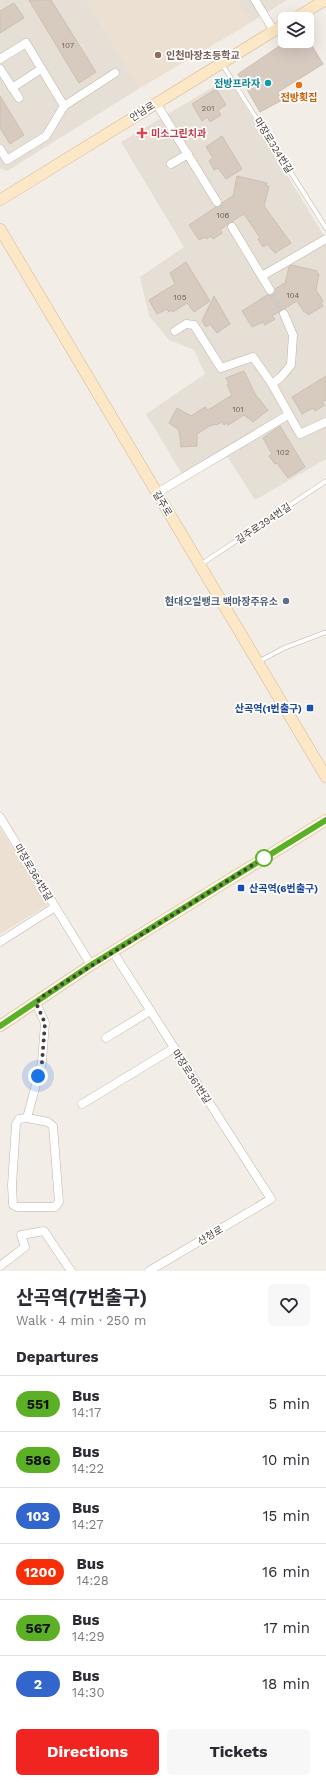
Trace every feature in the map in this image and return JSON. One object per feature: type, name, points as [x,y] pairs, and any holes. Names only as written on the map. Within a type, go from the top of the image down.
[{"type":"main road","points":[[305,12],[325,0]]},
{"type":"main road","name":"안남로","points":[[0,200],[278,28]]},
{"type":"main road","name":"길주로","points":[[0,229],[326,777]]},
{"type":"main road","points":[[0,1026],[91,965],[326,820]]},
{"type":"street","points":[[255,0],[274,31]]},
{"type":"street","points":[[0,59],[26,44],[64,106]]},
{"type":"street","points":[[0,69],[19,98]]},
{"type":"street","points":[[12,88],[41,69]]},
{"type":"street","points":[[0,149],[7,160],[46,136],[64,106],[115,73]]},
{"type":"street","points":[[156,103],[217,202]]},
{"type":"street","points":[[170,164],[188,154]]},
{"type":"street","points":[[232,227],[270,290]]},
{"type":"street","points":[[262,276],[326,239]]},
{"type":"street","points":[[272,384],[281,377],[291,365],[293,335],[284,314]]},
{"type":"street","points":[[175,331],[186,324],[194,325],[221,368],[254,358],[272,384],[300,434],[325,425]]},
{"type":"street","points":[[157,493],[288,415]]},
{"type":"street","name":"마장로364번길","points":[[0,817],[91,965]]},
{"type":"street","name":"마장로364번길","points":[[0,942],[55,907]]},
{"type":"street","name":"마장로361번길","points":[[113,952],[271,1199]]},
{"type":"street","points":[[27,1118],[42,1062],[45,1023],[36,1003]]},
{"type":"street","points":[[106,1038],[150,1011]]},
{"type":"street","points":[[82,1104],[174,1048]]},
{"type":"street","points":[[27,1118],[48,1122],[53,1126],[59,1202],[55,1206],[17,1207],[13,1205],[12,1185],[16,1124],[20,1119],[27,1118]]},
{"type":"street","name":"산청로","points":[[149,1271],[271,1199]]},
{"type":"street","points":[[0,1266],[25,1247],[21,1235],[44,1231],[71,1271]]},
{"type":"lane","name":"마장로324번길","points":[[222,63],[326,228]]},
{"type":"lane","name":"길주로394번길","points":[[200,565],[326,481]]},
{"type":"lane","points":[[257,662],[284,648],[326,632]]},
{"type":"shaded area","points":[[0,0],[86,0],[140,88],[7,171],[0,168]]},
{"type":"shaded area","name":"인천마장초등학교","points":[[86,0],[236,0],[250,23],[140,88]]},
{"type":"shaded area","points":[[236,0],[287,0],[250,23]]},
{"type":"shaded area","points":[[228,78],[326,239],[326,459],[255,500],[225,453],[185,479],[146,414],[205,374],[194,350],[169,340],[149,316],[140,277],[184,247],[121,142]]},
{"type":"shaded area","points":[[0,827],[48,905],[0,934]]},
{"type":"building","points":[[29,0],[51,0],[96,72],[79,83]]},
{"type":"building","points":[[14,3],[24,18],[0,33],[0,11]]},
{"type":"building","name":"전방프라자","points":[[278,47],[313,48],[323,64],[278,92],[282,100],[260,112],[238,74]]},
{"type":"building","points":[[216,89],[226,105],[218,110],[221,115],[210,122],[207,117],[202,121],[192,104]]},
{"type":"building","points":[[0,96],[24,135],[10,144],[0,128]]},
{"type":"building","points":[[222,136],[242,169],[226,179],[218,168],[214,170],[209,161],[213,158],[206,147]]},
{"type":"building","points":[[237,176],[267,183],[266,186],[269,186],[264,206],[291,243],[275,253],[267,244],[263,247],[258,239],[260,238],[244,214],[220,230],[222,233],[213,239],[211,236],[206,239],[205,237],[199,240],[189,225],[233,196]]},
{"type":"building","points":[[186,262],[210,301],[194,312],[187,303],[173,312],[172,310],[169,312],[167,309],[157,314],[149,300],[175,284],[170,273]]},
{"type":"building","points":[[292,265],[317,271],[319,274],[316,290],[323,301],[321,303],[323,306],[308,315],[304,312],[297,301],[272,316],[275,319],[265,325],[263,322],[252,327],[242,311],[267,295],[273,294],[275,289],[285,283],[289,267]]},
{"type":"building","points":[[214,296],[230,324],[217,333],[210,324],[206,327],[202,321]]},
{"type":"building","points":[[244,371],[255,394],[268,410],[253,422],[244,415],[228,425],[227,423],[224,425],[222,422],[216,425],[211,425],[197,434],[197,446],[181,447],[179,430],[169,423],[177,408],[191,416],[205,407],[208,410],[232,395],[227,385],[229,384],[226,378]]},
{"type":"building","points":[[326,376],[326,400],[322,402],[325,405],[315,411],[313,408],[302,414],[292,397]]},
{"type":"building","points":[[280,426],[305,467],[288,478],[277,463],[275,464],[269,456],[272,454],[263,438]]},
{"type":"tunnel","points":[[217,202],[232,227]]},
{"type":"tunnel","points":[[270,290],[284,314]]},
{"type":"bus line","name":"551","points":[[0,1026],[91,965],[326,820]]},
{"type":"place","name":"인천마장초등학교","points":[[158,55]]},
{"type":"place","name":"전방프라자","points":[[268,83]]},
{"type":"place","name":"전방횟집","points":[[299,85]]},
{"type":"place","name":"미소그린치과","points":[[142,133]]},
{"type":"place","name":"현대오일뱅크 백마장주유소","points":[[286,601]]},
{"type":"place","name":"산곡역(1번출구)","points":[[310,708]]},
{"type":"place","name":"산곡역(6번출구)","points":[[241,888]]},
{"type":"route","points":[[38,1076],[42,1062],[45,1023],[36,1003],[43,996],[264,858]]}]
